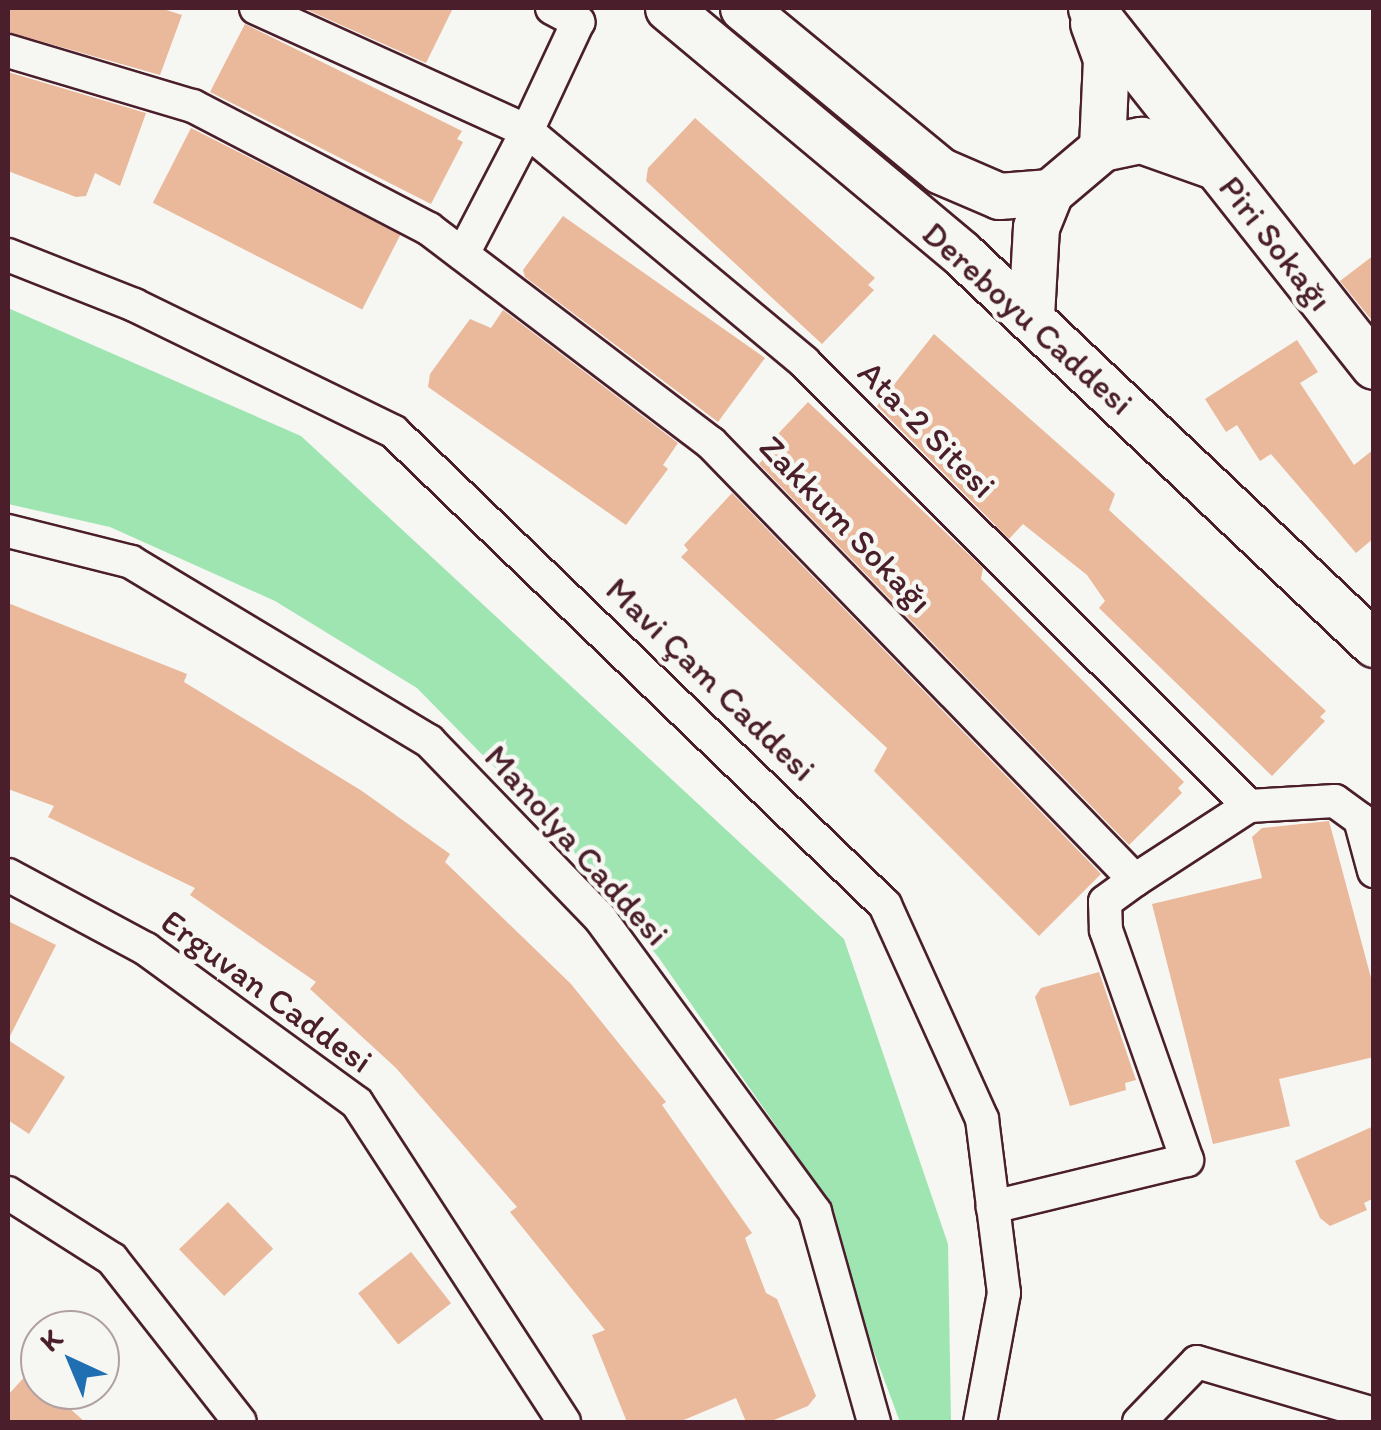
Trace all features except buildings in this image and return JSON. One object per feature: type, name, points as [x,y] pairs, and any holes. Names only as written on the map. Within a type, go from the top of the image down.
[{"type":"main road","name":"Dereboyu Caddesi","points":[[668,8],[1030,316],[1374,644]]},
{"type":"main road","name":"Dereboyu Caddesi","points":[[743,8],[941,171],[999,196],[1050,192]]},
{"type":"main road","points":[[1089,8],[1106,59],[1102,148]]},
{"type":"main road","name":"Piri Sokağı","points":[[1089,8],[1374,366]]},
{"type":"main road","points":[[1030,316],[1036,226],[1050,192],[1102,148],[1141,140],[1215,166]]},
{"type":"street","name":"Ata-2 Sitesi","points":[[256,8],[527,132],[804,362],[1248,806]]},
{"type":"street","points":[[463,254],[527,132],[578,22],[552,8]]},
{"type":"street","name":"Zakkum Sokağı","points":[[8,51],[193,106],[429,228],[711,443],[1135,880]]},
{"type":"street","name":"Mavi Çam Caddesi","points":[[8,255],[134,305],[394,432],[884,904],[982,1119],[1004,1293],[980,1422]]},
{"type":"street","name":"Manolya Caddesi","points":[[8,531],[131,562],[428,741],[600,918],[814,1212],[874,1422]]},
{"type":"street","points":[[993,1206],[1187,1160],[1106,930],[1105,902],[1248,806],[1335,801],[1360,819],[1374,871]]},
{"type":"street","name":"Erguvan Caddesi","points":[[8,875],[146,949],[356,1103],[564,1422]]},
{"type":"street","points":[[8,1193],[112,1259],[240,1422]]},
{"type":"street","points":[[1139,1422],[1197,1362],[1374,1414]]},
{"type":"green space","points":[[8,308],[301,436],[844,939],[948,1244],[951,1422],[900,1422],[806,1169],[659,958],[559,833],[417,688],[275,601],[110,527],[8,504]]}]
